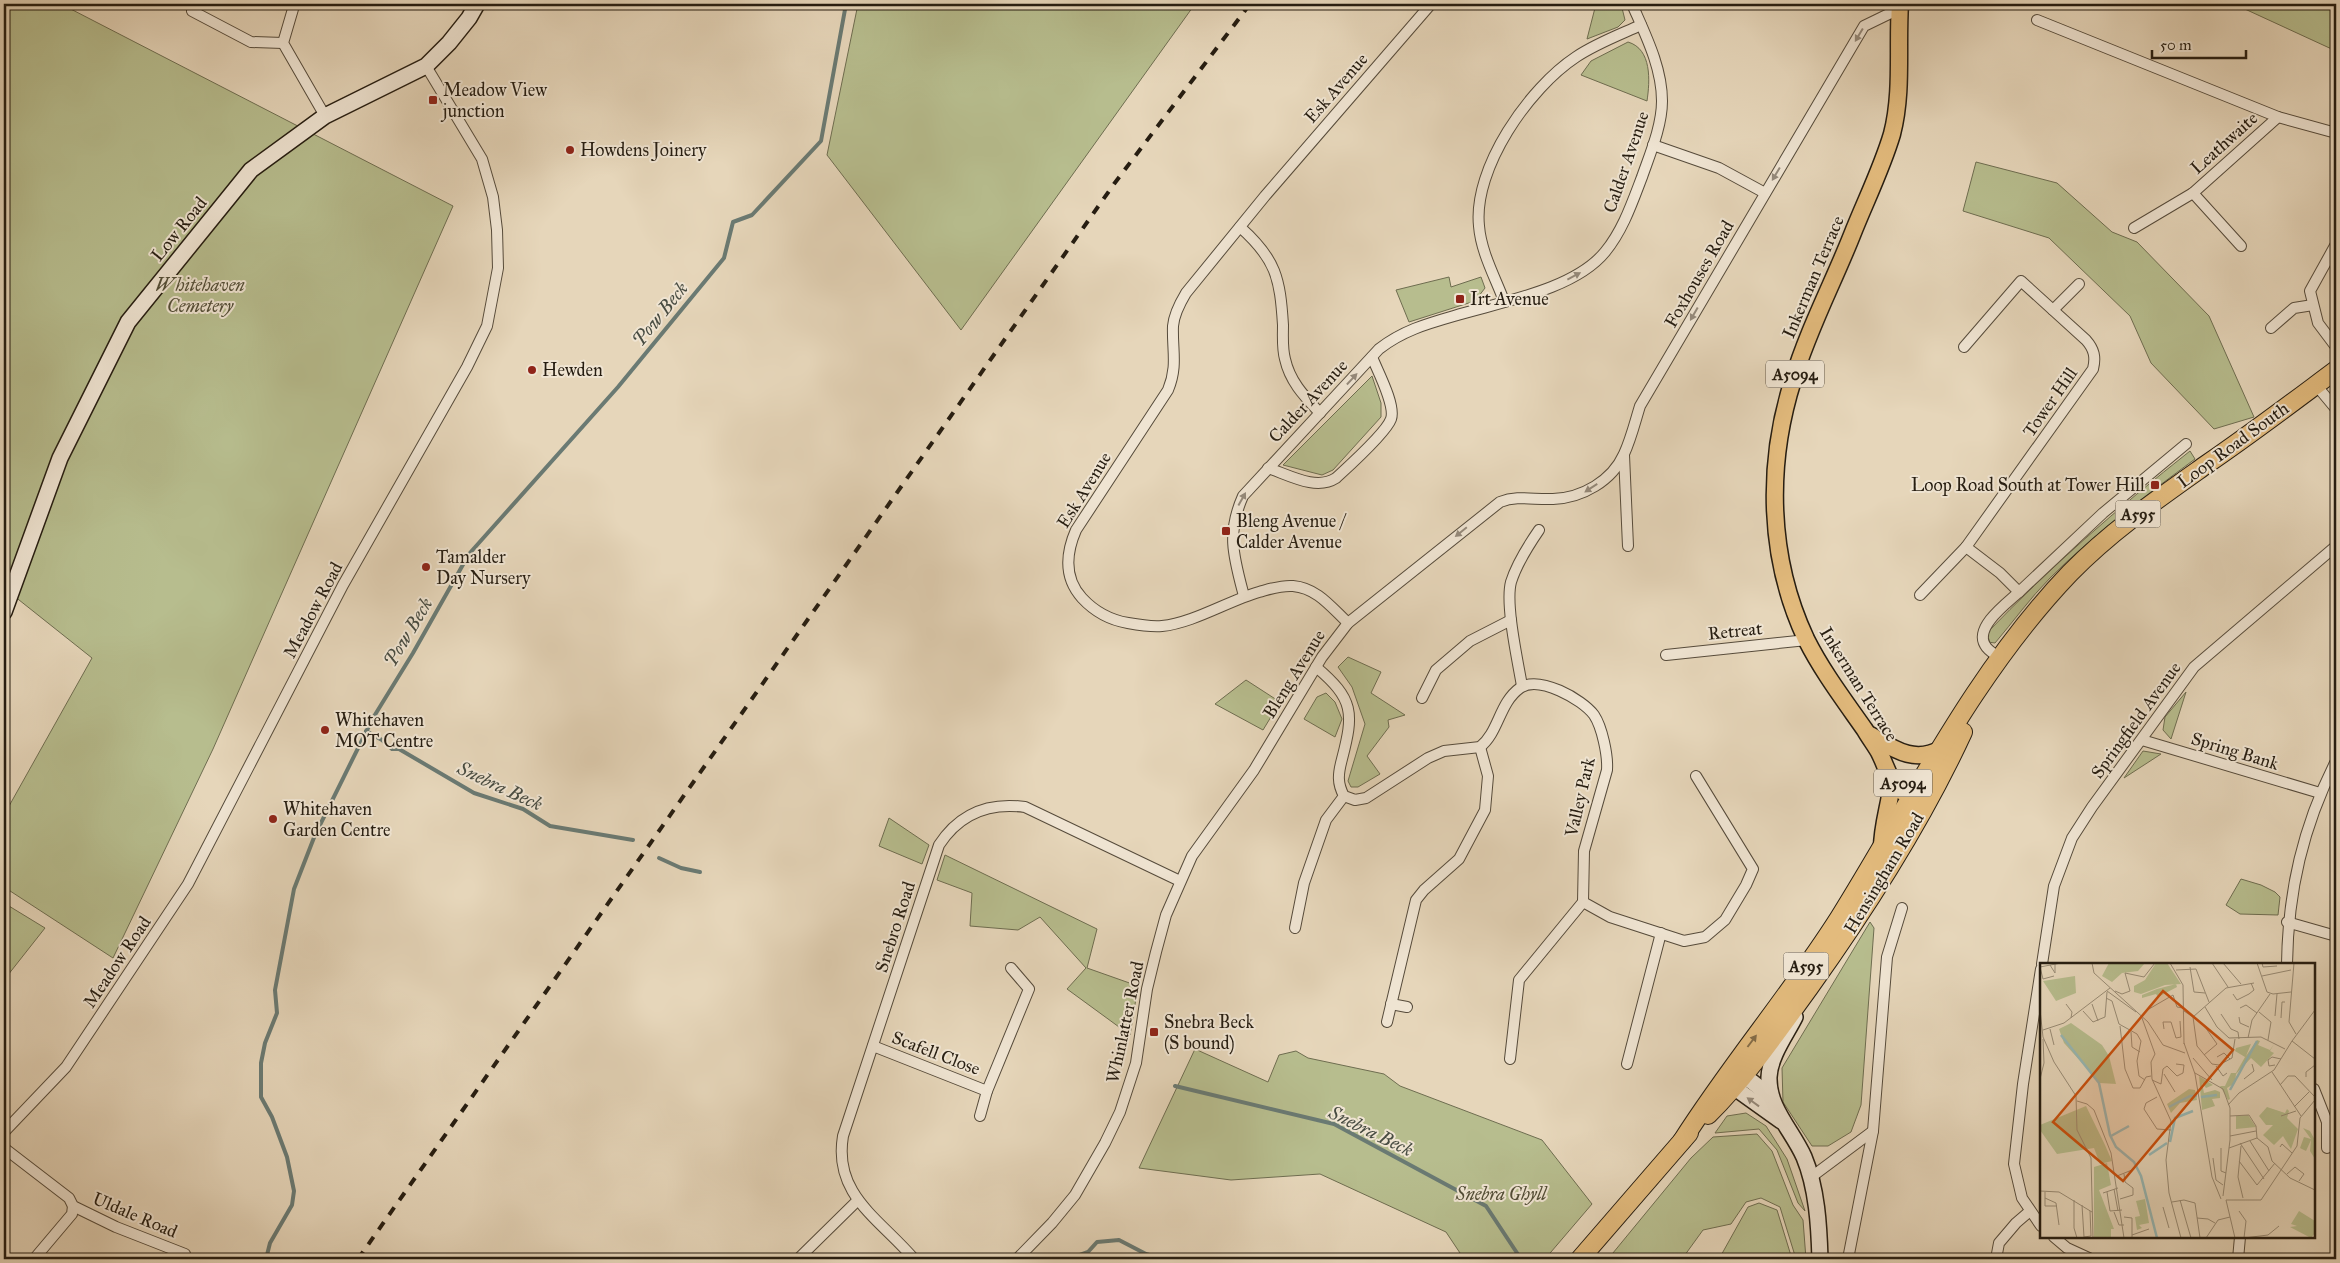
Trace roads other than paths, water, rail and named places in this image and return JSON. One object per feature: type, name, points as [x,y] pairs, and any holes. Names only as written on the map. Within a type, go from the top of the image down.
[{"type":"highway","name":"Loop Road South","points":[[1989,675],[2000,658],[2053,592],[2112,535],[2336,370]]},
{"type":"highway","name":"A595","points":[[1734,1082],[1784,998],[1838,919],[1882,848],[1911,796],[1989,675]]},
{"type":"highway","name":"Hensingham Road","points":[[1810,986],[1850,931],[1903,848],[1937,784],[1989,675]]},
{"type":"highway","name":"A595","points":[[1580,1259],[1734,1082],[1810,986]]},
{"type":"main road","name":"Low Road","points":[[4,612],[60,458],[128,322],[251,170],[325,116],[426,66],[449,43],[469,18],[477,4]]},
{"type":"main road","name":"Inkerman Terrace","points":[[1892,782],[1878,751],[1827,675],[1807,640],[1789,595],[1778,547],[1775,498],[1777,450],[1786,401],[1799,363],[1891,136],[1898,90],[1900,7]]},
{"type":"main road","points":[[1866,732],[1896,750],[1909,755],[1928,755],[1941,749]]},
{"type":"main road","name":"A5094","points":[[1878,751],[1899,777],[1911,796],[1918,819]]},
{"type":"main road","name":"A5094","points":[[1892,782],[1902,792],[1911,796],[1937,784]]},
{"type":"main road","name":"A5094","points":[[1882,848],[1882,828],[1892,782]]},
{"type":"main road","points":[[1771,1099],[1769,1080],[1772,1063],[1810,986]]},
{"type":"main road","points":[[1734,1082],[1754,1083],[1771,1099],[1804,1158],[1816,1205],[1820,1259]]},
{"type":"main road","points":[[1734,1082],[1784,1124]]},
{"type":"street","points":[[292,4],[293,9],[283,43],[325,116]]},
{"type":"street","name":"Esk Avenue","points":[[1348,623],[1319,595],[1306,588],[1290,586],[1244,596],[1182,621],[1162,626],[1144,626],[1123,622],[1091,608],[1082,598],[1069,575],[1067,560],[1070,544],[1076,530],[1168,390],[1175,375],[1173,324],[1177,309],[1186,293],[1267,194],[1430,4]]},
{"type":"street","name":"Calder Avenue","points":[[1244,596],[1233,555],[1233,524],[1243,496],[1372,356],[1396,336],[1412,328],[1553,286],[1589,267],[1605,252],[1627,216],[1653,145],[1662,102],[1661,80],[1632,4]]},
{"type":"street","name":"Foxhouses Road","points":[[1500,502],[1512,498],[1525,497],[1554,499],[1583,493],[1615,469],[1624,454],[1640,406],[1864,26],[1900,7]]},
{"type":"street","points":[[192,12],[251,42],[283,43]]},
{"type":"street","name":"Leathwaite","points":[[2037,20],[2278,117],[2336,133]]},
{"type":"street","points":[[1504,301],[1484,249],[1479,225],[1479,197],[1488,166],[1502,139],[1538,91],[1555,74],[1576,57],[1641,25]]},
{"type":"street","name":"Meadow Road","points":[[4,1132],[66,1067],[188,884],[344,585],[467,367],[487,326],[498,268],[497,230],[493,197],[482,159],[426,66]]},
{"type":"street","name":"Leathwaite","points":[[2134,228],[2193,193],[2278,117]]},
{"type":"street","points":[[1653,145],[1719,168],[1765,193]]},
{"type":"street","name":"Leathwaite","points":[[2193,193],[2241,246]]},
{"type":"street","points":[[1240,227],[1265,252],[1278,282],[1285,358],[1289,373],[1295,386],[1320,413]]},
{"type":"street","points":[[2336,244],[2310,291],[2318,323],[2336,347]]},
{"type":"street","name":"Tower Hill","points":[[1920,595],[1966,547],[2093,369],[2095,356],[2090,344],[2021,282],[1964,346]]},
{"type":"street","points":[[2054,310],[2079,284]]},
{"type":"street","points":[[2271,328],[2294,308],[2313,305]]},
{"type":"street","name":"Calder Avenue","points":[[1268,468],[1316,484],[1327,484],[1336,478],[1385,428],[1392,418],[1391,406],[1372,356]]},
{"type":"street","points":[[2316,385],[2336,409]]},
{"type":"street","points":[[2000,658],[1985,646],[1982,638],[1983,629],[2019,592],[2104,513],[2186,444]]},
{"type":"street","points":[[1624,454],[1628,546]]},
{"type":"street","name":"Bleng Avenue","points":[[1180,881],[1192,856],[1254,770],[1316,667],[1348,623],[1500,502]]},
{"type":"street","points":[[1316,667],[1339,690],[1346,700],[1350,714],[1350,728],[1338,773],[1338,785],[1344,796],[1355,800],[1366,798],[1428,758],[1444,751],[1480,747],[1492,734],[1508,700],[1522,686],[1511,620],[1510,583],[1526,548],[1539,530]]},
{"type":"street","name":"Springfield Avenue","points":[[2042,963],[2054,886],[2072,838],[2097,801],[2194,667],[2336,546]]},
{"type":"street","points":[[1966,547],[2000,573],[2019,592]]},
{"type":"street","points":[[1422,698],[1436,670],[1470,641],[1511,620]]},
{"type":"street","name":"Retreat","points":[[1666,655],[1807,640]]},
{"type":"street","name":"Valley Park","points":[[1522,686],[1542,684],[1572,697],[1588,708],[1595,717],[1608,756],[1607,770],[1584,850],[1583,902]]},
{"type":"street","name":"Spring Bank","points":[[2142,740],[2320,793]]},
{"type":"street","points":[[1387,1022],[1416,900],[1424,890],[1459,859],[1485,810],[1488,776],[1480,747]]},
{"type":"street","points":[[2286,963],[2287,922],[2298,857],[2320,793],[2336,761]]},
{"type":"street","points":[[1510,1059],[1519,980],[1583,902],[1610,917],[1684,940],[1705,937],[1725,920],[1746,885],[1753,869],[1696,776]]},
{"type":"street","points":[[1295,928],[1304,883],[1326,820],[1344,796]]},
{"type":"street","name":"Snebro Road","points":[[914,1259],[857,1201],[844,1174],[840,1161],[840,1150],[842,1136],[939,845],[946,833],[958,822],[973,813],[995,805],[1025,807],[1180,881]]},
{"type":"street","name":"Whinlatter Road","points":[[1017,1259],[1052,1223],[1074,1195],[1105,1143],[1120,1112],[1136,1062],[1147,989],[1156,952],[1166,915],[1180,881]]},
{"type":"street","name":"Hensingham Road","points":[[1848,1259],[1873,1131],[1887,957],[1902,908]]},
{"type":"street","points":[[2287,922],[2336,936]]},
{"type":"street","points":[[1627,1064],[1660,933]]},
{"type":"street","name":"Scafell Close","points":[[980,1116],[987,1090],[1029,989],[1012,968]]},
{"type":"street","points":[[2040,986],[2039,1003],[2023,1084],[2014,1164],[2022,1198],[2040,1225]]},
{"type":"street","points":[[1391,1004],[1407,1007]]},
{"type":"street","name":"Scafell Close","points":[[873,1046],[987,1090]]},
{"type":"street","points":[[2315,1092],[2327,1122],[2327,1148]]},
{"type":"street","points":[[1810,1178],[1873,1131]]},
{"type":"street","name":"Uldale Road","points":[[4,1148],[69,1198],[73,1206],[116,1227],[185,1254]]},
{"type":"street","points":[[798,1259],[857,1201]]},
{"type":"street","points":[[34,1259],[72,1214],[73,1206]]},
{"type":"street","points":[[1996,1259],[1999,1243],[2016,1223],[2030,1211]]},
{"type":"street","points":[[2055,1238],[2068,1248],[2091,1259]]},
{"type":"street","points":[[2238,1259],[2240,1238]]},
{"type":"waterway","name":"Pow Beck","points":[[266,1259],[270,1243],[292,1205],[294,1191],[287,1157],[272,1117],[261,1097],[261,1063],[265,1043],[277,1013],[275,990],[294,889],[315,835],[373,718],[413,653],[469,554],[618,387],[724,258],[733,222],[752,215],[821,141],[846,4]]},
{"type":"waterway","name":"Snebra Beck","points":[[366,731],[382,740],[392,749],[399,749],[474,793],[523,809],[550,826],[633,840]]},
{"type":"waterway","name":"Snebra Beck","points":[[659,858],[681,868],[700,872]]},
{"type":"waterway","name":"Snebra Beck","points":[[1175,1086],[1334,1124],[1486,1206],[1521,1259]]},
{"type":"waterway","points":[[1069,1259],[1088,1252],[1097,1242],[1119,1240],[1146,1254],[1162,1259]]},
{"type":"railway","points":[[358,1259],[1114,184],[1250,4]]},
{"type":"place","name":"Meadow View junction","points":[[433,100]]},
{"type":"place","name":"Howdens Joinery","points":[[570,150]]},
{"type":"place","name":"Irt Avenue","points":[[1460,299]]},
{"type":"place","name":"Hewden","points":[[532,370]]},
{"type":"place","name":"Loop Road South at Tower Hill","points":[[2155,485]]},
{"type":"place","name":"Bleng Avenue / Calder Avenue","points":[[1226,531]]},
{"type":"place","name":"Tamalder Day Nursery","points":[[426,567]]},
{"type":"place","name":"Whitehaven MOT Centre","points":[[325,730]]},
{"type":"place","name":"Whitehaven Garden Centre","points":[[273,819]]},
{"type":"place","name":"Snebra Beck (S bound)","points":[[1154,1032]]},
{"type":"park label","name":"Whitehaven Cemetery","points":[[200,295]]},
{"type":"park label","name":"Snebra Ghyll","points":[[1501,1194]]}]
